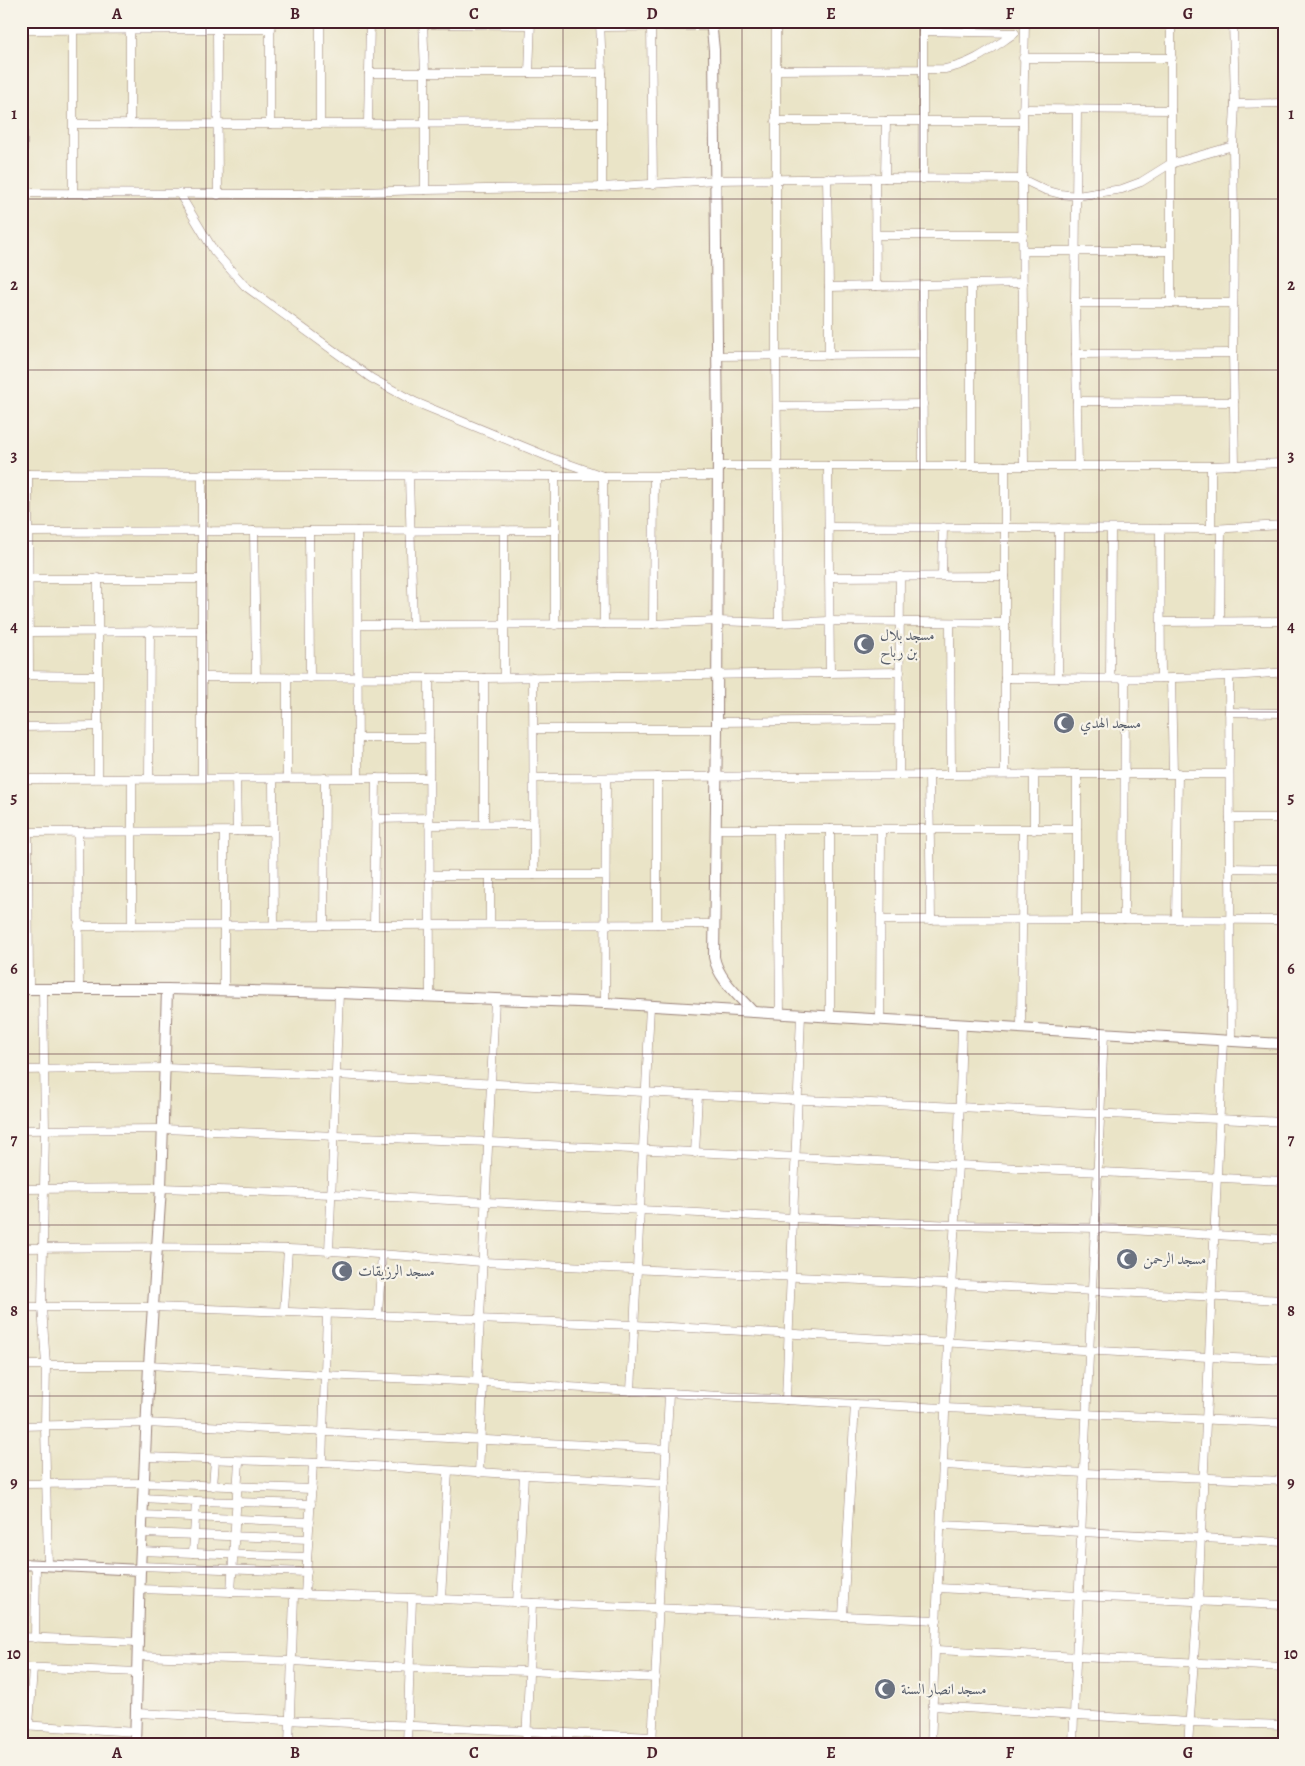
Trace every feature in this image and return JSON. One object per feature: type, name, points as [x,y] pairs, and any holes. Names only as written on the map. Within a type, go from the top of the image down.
[{"type":"street","points":[[320,21],[320,124]]},
{"type":"street","points":[[368,123],[370,21]]},
{"type":"street","points":[[776,21],[776,356],[780,622]]},
{"type":"street","points":[[828,21],[923,25],[1024,34]]},
{"type":"street","points":[[1024,466],[1022,109],[1025,21]]},
{"type":"street","points":[[1171,303],[1172,21]]},
{"type":"street","points":[[1233,21],[1235,104],[1233,146],[1235,466]]},
{"type":"street","points":[[425,190],[423,22],[530,23],[529,73]]},
{"type":"street","points":[[602,187],[600,24],[651,26],[711,24],[714,50],[717,356],[717,725],[714,957],[720,974],[753,1012]]},
{"type":"street","points":[[270,124],[270,25],[217,29],[96,25],[73,30],[22,30],[22,193],[218,194],[602,187],[716,180],[885,178],[1022,179],[1045,190],[1078,196],[1122,189],[1141,182],[1170,164],[1233,146]]},
{"type":"street","points":[[130,25],[130,124]]},
{"type":"street","points":[[923,25],[923,179]]},
{"type":"street","points":[[651,26],[652,185]]},
{"type":"street","points":[[217,29],[218,194]]},
{"type":"street","points":[[73,30],[73,192]]},
{"type":"street","points":[[775,70],[923,70],[961,66],[974,60],[1015,33]]},
{"type":"street","points":[[1023,58],[1172,58]]},
{"type":"street","points":[[369,73],[602,73]]},
{"type":"street","points":[[1235,104],[1284,103]]},
{"type":"street","points":[[1022,109],[1171,110]]},
{"type":"street","points":[[1077,109],[1078,196],[1075,303],[1078,466]]},
{"type":"street","points":[[775,121],[1022,121]]},
{"type":"street","points":[[885,178],[886,121]]},
{"type":"street","points":[[74,124],[602,123]]},
{"type":"street","points":[[827,178],[829,355]]},
{"type":"street","points":[[876,178],[876,286]]},
{"type":"street","points":[[179,193],[214,251],[245,286],[371,378],[415,402],[549,457],[603,476]]},
{"type":"street","points":[[876,235],[1023,235]]},
{"type":"street","points":[[1023,251],[1170,251]]},
{"type":"street","points":[[829,287],[1023,283]]},
{"type":"street","points":[[970,466],[971,284]]},
{"type":"street","points":[[922,286],[923,466]]},
{"type":"street","points":[[1075,303],[1233,303]]},
{"type":"street","points":[[1076,354],[1233,353]]},
{"type":"street","points":[[717,356],[922,354]]},
{"type":"street","points":[[1077,401],[1234,402]]},
{"type":"street","points":[[777,406],[923,404]]},
{"type":"street","points":[[97,676],[25,675],[28,532],[24,474],[654,477],[778,466],[1235,466],[1284,463]]},
{"type":"street","points":[[828,466],[830,673]]},
{"type":"street","points":[[1005,466],[1005,774]]},
{"type":"street","points":[[1211,466],[1211,529]]},
{"type":"street","points":[[202,474],[202,778]]},
{"type":"street","points":[[409,476],[413,625]]},
{"type":"street","points":[[555,476],[556,624]]},
{"type":"street","points":[[603,476],[604,624]]},
{"type":"street","points":[[653,624],[654,477]]},
{"type":"street","points":[[829,527],[1221,529],[1284,525]]},
{"type":"street","points":[[942,576],[943,527]]},
{"type":"street","points":[[1058,678],[1059,528]]},
{"type":"street","points":[[1110,529],[1110,678]]},
{"type":"street","points":[[1160,529],[1161,678]]},
{"type":"street","points":[[1220,621],[1221,529]]},
{"type":"street","points":[[504,530],[504,677]]},
{"type":"street","points":[[28,532],[556,530]]},
{"type":"street","points":[[254,531],[256,677]]},
{"type":"street","points":[[310,531],[310,678]]},
{"type":"street","points":[[358,531],[358,778]]},
{"type":"street","points":[[899,775],[900,576]]},
{"type":"street","points":[[830,577],[1005,576]]},
{"type":"street","points":[[98,578],[98,778]]},
{"type":"street","points":[[28,579],[201,579]]},
{"type":"street","points":[[359,625],[653,624],[716,621],[900,620],[950,623],[1005,623]]},
{"type":"street","points":[[1161,622],[1284,621]]},
{"type":"street","points":[[950,623],[951,774]]},
{"type":"street","points":[[26,626],[98,630],[202,630]]},
{"type":"street","points":[[149,778],[150,630]]},
{"type":"street","points":[[202,677],[484,678],[900,672]]},
{"type":"street","points":[[1005,678],[1229,678],[1284,672]]},
{"type":"street","points":[[287,677],[287,778]]},
{"type":"street","points":[[533,677],[534,875]]},
{"type":"street","points":[[429,678],[430,996]]},
{"type":"street","points":[[484,678],[484,824]]},
{"type":"street","points":[[1188,1745],[1198,1602],[1218,1119],[1227,1041],[1231,920],[1229,678]]},
{"type":"street","points":[[1124,919],[1125,679]]},
{"type":"street","points":[[1171,679],[1175,773],[1176,919]]},
{"type":"street","points":[[1229,712],[1284,713]]},
{"type":"street","points":[[534,729],[899,720]]},
{"type":"street","points":[[97,726],[21,727],[22,779],[429,778]]},
{"type":"street","points":[[358,738],[429,738]]},
{"type":"street","points":[[534,778],[951,774],[1229,774]]},
{"type":"street","points":[[1034,774],[1034,830]]},
{"type":"street","points":[[1076,919],[1078,774]]},
{"type":"street","points":[[929,775],[931,920]]},
{"type":"street","points":[[657,777],[657,924]]},
{"type":"street","points":[[132,778],[132,926]]},
{"type":"street","points":[[236,778],[236,832]]},
{"type":"street","points":[[324,925],[325,778]]},
{"type":"street","points":[[374,925],[376,778]]},
{"type":"street","points":[[605,1003],[606,778]]},
{"type":"street","points":[[273,779],[274,925]]},
{"type":"street","points":[[1230,818],[1284,818],[1284,796]]},
{"type":"street","points":[[375,818],[429,822],[534,824]]},
{"type":"street","points":[[716,829],[1077,829]]},
{"type":"street","points":[[778,829],[780,1014]]},
{"type":"street","points":[[830,830],[830,1017]]},
{"type":"street","points":[[880,1020],[881,830]]},
{"type":"street","points":[[1022,1028],[1023,830]]},
{"type":"street","points":[[274,831],[25,832],[25,989],[167,989],[339,993],[605,1003],[1284,1044]]},
{"type":"street","points":[[78,832],[79,989]]},
{"type":"street","points":[[224,832],[224,991]]},
{"type":"street","points":[[1231,868],[1284,868]]},
{"type":"street","points":[[429,875],[605,875]]},
{"type":"street","points":[[490,876],[490,924]]},
{"type":"street","points":[[881,920],[1284,920]]},
{"type":"street","points":[[78,926],[714,924]]},
{"type":"street","points":[[43,989],[45,1130],[42,1306],[46,1365],[45,1426],[48,1565]]},
{"type":"street","points":[[136,1745],[140,1551],[149,1365],[161,1188],[167,989]]},
{"type":"street","points":[[329,1252],[339,993]]},
{"type":"street","points":[[479,1473],[480,1319],[495,999]]},
{"type":"street","points":[[632,1391],[650,1006]]},
{"type":"street","points":[[786,1400],[801,1015]]},
{"type":"street","points":[[932,1745],[948,1342],[958,1164],[962,1025]]},
{"type":"street","points":[[1073,1745],[1075,1656],[1104,1034]]},
{"type":"street","points":[[21,1070],[165,1068],[336,1075],[698,1095],[1284,1122]]},
{"type":"street","points":[[696,1153],[698,1095]]},
{"type":"street","points":[[21,1130],[163,1129],[489,1142],[1284,1181]]},
{"type":"street","points":[[21,1189],[161,1188],[332,1194],[955,1226],[1096,1228],[1284,1239]]},
{"type":"street","points":[[21,1248],[158,1247],[288,1249],[638,1270],[1284,1300]]},
{"type":"street","points":[[284,1311],[288,1249]]},
{"type":"street","points":[[378,1315],[382,1254]]},
{"type":"street","points":[[21,1307],[153,1307],[635,1325],[1089,1351],[1284,1360]]},
{"type":"street","points":[[305,1595],[312,1489],[322,1431],[327,1314]]},
{"type":"street","points":[[21,1365],[149,1365],[855,1404],[1284,1423]]},
{"type":"street","points":[[136,1713],[527,1730],[653,1741],[668,1394]]},
{"type":"street","points":[[843,1616],[855,1404]]},
{"type":"street","points":[[21,1426],[146,1423],[666,1448]]},
{"type":"street","points":[[146,1457],[317,1463],[665,1483]]},
{"type":"street","points":[[213,1486],[215,1460]]},
{"type":"street","points":[[232,1592],[239,1461]]},
{"type":"street","points":[[944,1465],[1084,1474],[1284,1481]]},
{"type":"street","points":[[441,1599],[448,1471]]},
{"type":"street","points":[[517,1603],[524,1475]]},
{"type":"street","points":[[21,1484],[144,1483],[312,1489]]},
{"type":"street","points":[[143,1498],[236,1503],[311,1504]]},
{"type":"street","points":[[193,1553],[196,1501]]},
{"type":"street","points":[[142,1515],[310,1522]]},
{"type":"street","points":[[292,1539],[293,1522]]},
{"type":"street","points":[[942,1525],[1284,1542]]},
{"type":"street","points":[[141,1533],[308,1539]]},
{"type":"street","points":[[140,1551],[307,1557]]},
{"type":"street","points":[[21,1564],[306,1572]]},
{"type":"street","points":[[34,1638],[36,1565]]},
{"type":"street","points":[[939,1588],[1284,1606]]},
{"type":"street","points":[[140,1589],[441,1599],[937,1620]]},
{"type":"street","points":[[288,1745],[293,1661],[294,1595]]},
{"type":"street","points":[[407,1745],[412,1599]]},
{"type":"street","points":[[526,1745],[532,1603]]},
{"type":"street","points":[[21,1637],[139,1642]]},
{"type":"street","points":[[936,1650],[1284,1667]]},
{"type":"street","points":[[138,1656],[293,1661],[411,1668],[530,1671],[656,1678]]},
{"type":"street","points":[[21,1667],[138,1672]]},
{"type":"street","points":[[33,1668],[25,1725],[136,1732]]},
{"type":"street","points":[[933,1706],[1189,1722],[1284,1724]]},
{"type":"place","name":"مسجد بلال بن رباح","points":[[864,644]]},
{"type":"place","name":"مسجد الهدي","points":[[1064,723]]},
{"type":"place","name":"مسجد الرحمن","points":[[1127,1259]]},
{"type":"place","name":"مسجد الرزيقات","points":[[342,1271]]},
{"type":"place","name":"مسجد انصار السنة","points":[[885,1689]]}]
